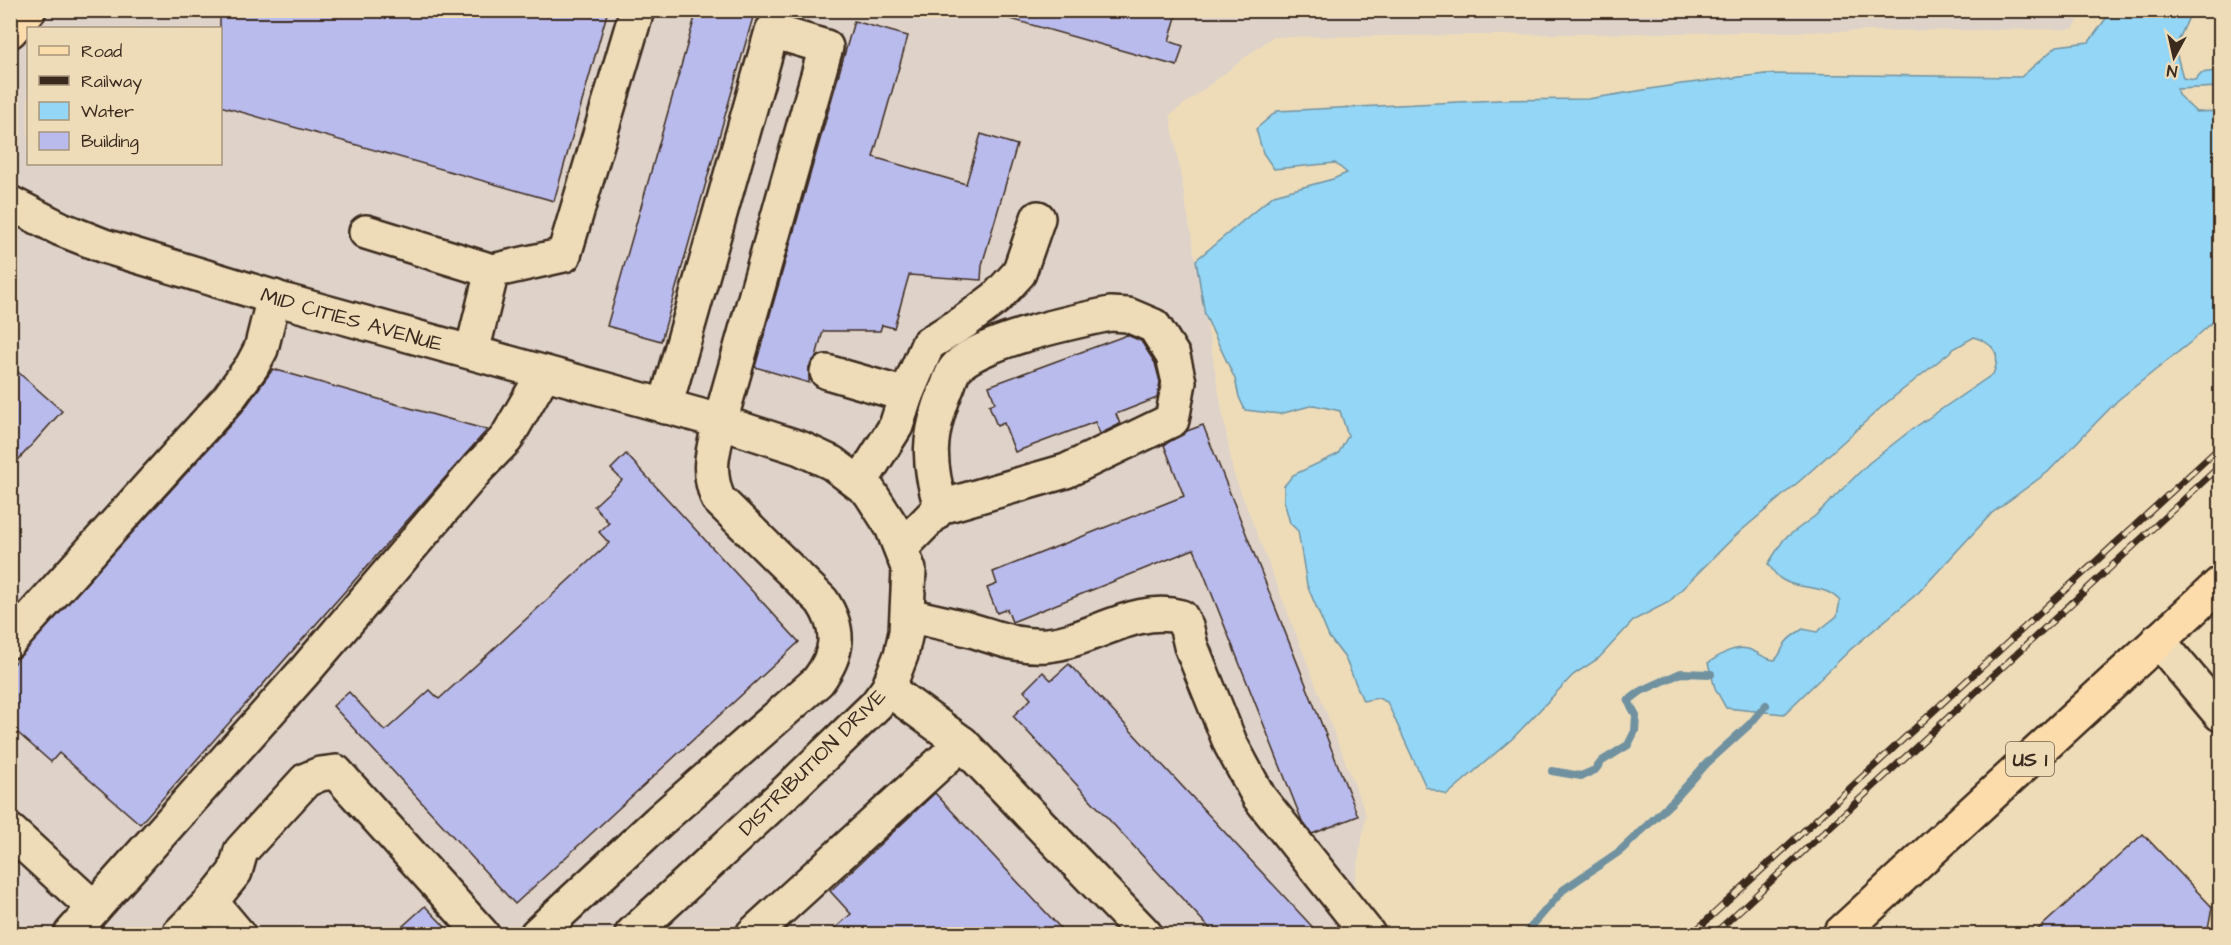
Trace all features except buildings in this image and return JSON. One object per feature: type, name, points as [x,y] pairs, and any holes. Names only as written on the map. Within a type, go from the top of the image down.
[{"type":"main road","points":[[10,31],[29,10]]},
{"type":"main road","name":"US 1","points":[[1840,934],[2220,584]]},
{"type":"street","points":[[366,232],[492,271],[564,255],[637,10]]},
{"type":"street","points":[[537,934],[659,821],[819,681],[829,667],[834,654],[836,640],[834,625],[831,614],[822,601],[718,499],[711,482],[710,419],[826,46],[772,32],[665,407]]},
{"type":"street","name":"MID CITIES AVENUE","points":[[10,202],[61,229],[104,246],[274,297],[710,419]]},
{"type":"street","points":[[860,483],[896,426],[906,395],[928,344],[964,322],[996,298],[1019,273],[1038,218]]},
{"type":"street","points":[[472,352],[492,271]]},
{"type":"street","points":[[10,641],[228,399],[252,366],[261,349],[274,297]]},
{"type":"street","points":[[901,548],[941,507],[1066,471],[1172,420],[1179,382],[1173,356],[1154,326],[1128,315],[1110,314],[1071,322],[1029,333],[974,354],[954,369],[937,418],[931,445],[933,480],[941,507]]},
{"type":"street","points":[[827,372],[906,395]]},
{"type":"street","points":[[71,934],[304,672],[478,468],[506,439],[544,373]]},
{"type":"street","name":"DISTRIBUTION DRIVE","points":[[634,934],[876,705],[888,689],[901,655],[908,615],[909,570],[892,527],[869,491],[832,463],[800,448],[710,419]]},
{"type":"street","points":[[908,615],[970,630],[1009,643],[1049,645],[1088,635],[1134,618],[1169,614],[1181,617],[1231,746],[1259,797],[1368,934]]},
{"type":"street","points":[[2158,640],[2220,714]]},
{"type":"street","points":[[888,689],[962,743],[1145,934]]},
{"type":"street","points":[[753,934],[962,743]]},
{"type":"street","points":[[179,934],[211,902],[235,872],[241,851],[306,780],[320,774],[336,772],[482,934]]},
{"type":"street","points":[[10,831],[94,908]]},
{"type":"street","points":[[211,902],[238,934]]},
{"type":"shaded area","points":[[24,11],[2085,11],[2073,29],[1272,37],[1170,115],[1233,472],[1366,815],[1352,898],[1379,934],[11,934],[10,26]]},
{"type":"water","points":[[2112,10],[2220,11],[2213,15],[2189,17],[2175,48],[2183,78],[2195,80],[2201,73],[2216,71],[2220,74],[2220,87],[2177,89],[2178,95],[2196,112],[2220,111],[2220,315],[2192,341],[2118,400],[2048,472],[1992,513],[1918,593],[1851,649],[1784,714],[1726,708],[1715,688],[1708,663],[1726,652],[1742,648],[1775,660],[1786,641],[1794,634],[1803,629],[1817,632],[1837,616],[1840,601],[1833,595],[1819,589],[1789,583],[1777,576],[1768,564],[1784,539],[1815,516],[1869,463],[1911,430],[1993,374],[1997,360],[1994,350],[1987,343],[1974,337],[1955,348],[1885,404],[1735,536],[1669,602],[1634,620],[1599,658],[1573,675],[1513,738],[1447,795],[1426,787],[1387,702],[1378,698],[1363,701],[1345,658],[1329,637],[1307,585],[1298,531],[1290,523],[1284,501],[1284,486],[1293,475],[1338,454],[1348,436],[1340,411],[1314,405],[1280,414],[1245,410],[1235,379],[1205,315],[1196,260],[1274,195],[1347,173],[1335,163],[1274,169],[1263,153],[1256,129],[1277,111],[1498,100],[1588,99],[1681,84],[1765,74],[2021,77],[2057,46],[2089,42]]},
{"type":"waterway","points":[[1552,771],[1581,776],[1595,770],[1602,761],[1628,745],[1635,731],[1636,715],[1628,701],[1641,691],[1681,673],[1711,674]]},
{"type":"waterway","points":[[1525,934],[1563,890],[1620,851],[1673,801],[1707,763],[1750,724],[1766,705]]},
{"type":"railway","points":[[1692,934],[2220,447]]},
{"type":"railway","points":[[1714,934],[2220,466]]}]
